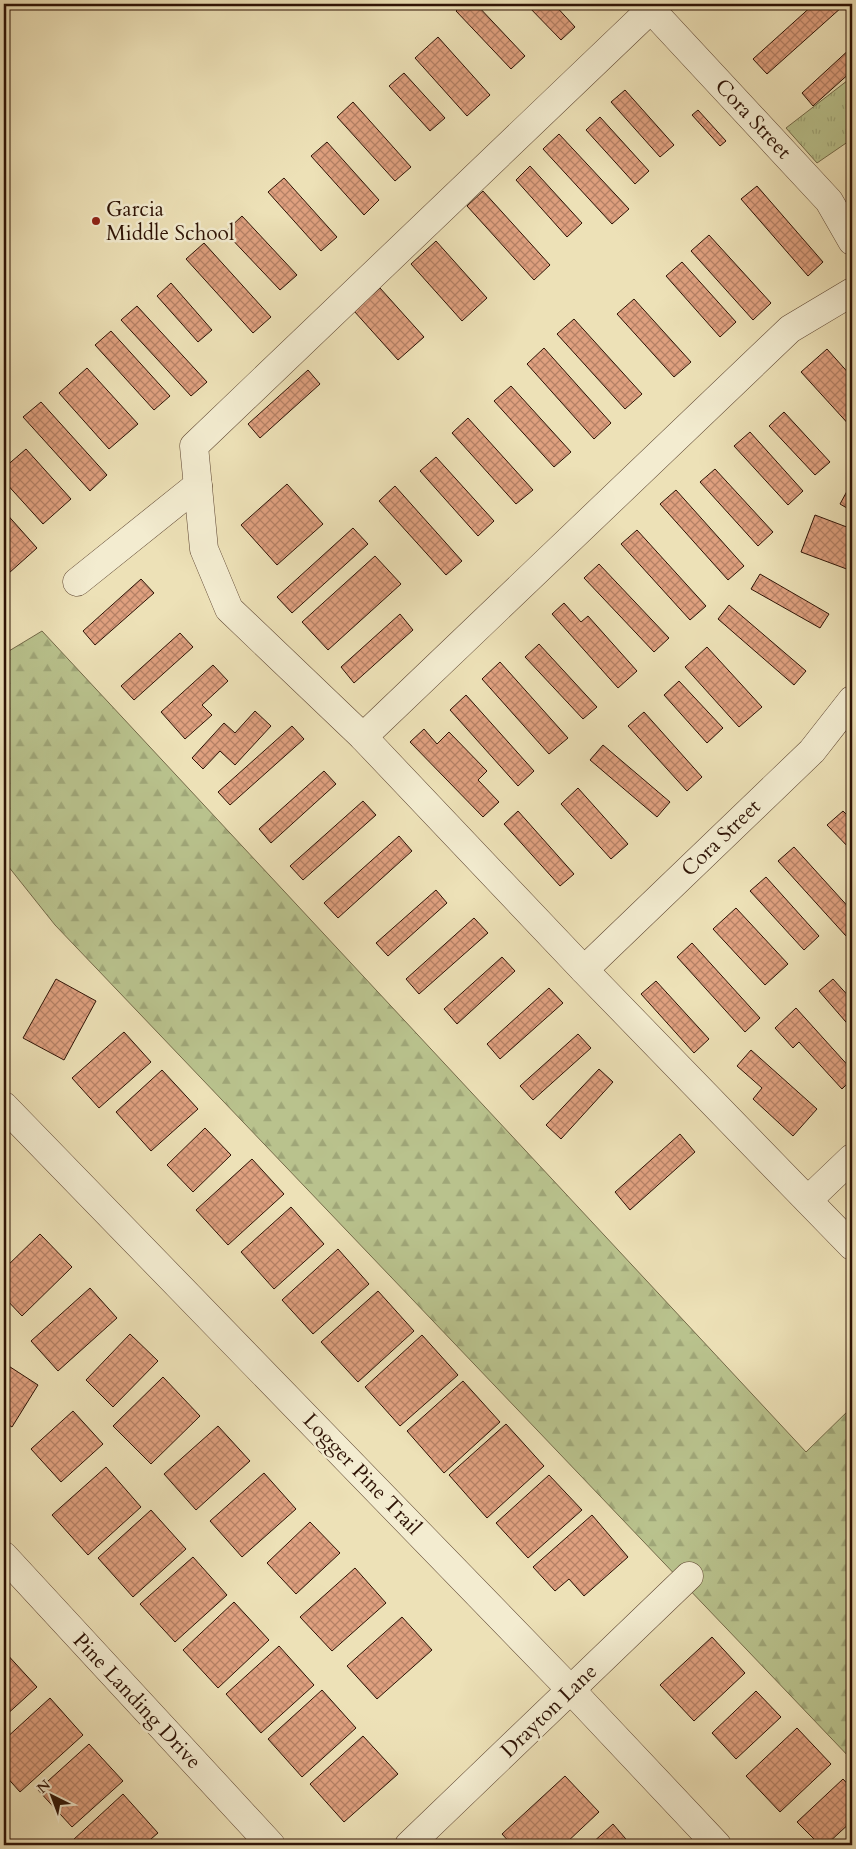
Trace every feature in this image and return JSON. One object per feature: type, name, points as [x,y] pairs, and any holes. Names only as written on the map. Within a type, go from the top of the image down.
[{"type":"street","name":"Cora Street","points":[[648,7],[829,201],[852,241]]},
{"type":"street","points":[[648,7],[194,446],[204,550],[229,609],[363,737],[584,970],[852,1246]]},
{"type":"street","points":[[363,737],[790,329],[852,292]]},
{"type":"street","points":[[77,582],[198,485]]},
{"type":"street","name":"Cora Street","points":[[584,970],[812,751],[852,700]]},
{"type":"street","name":"Logger Pine Trail","points":[[4,1106],[571,1690],[717,1845]]},
{"type":"street","points":[[808,1200],[852,1158]]},
{"type":"street","name":"Pine Landing Drive","points":[[4,1556],[271,1845]]},
{"type":"street","name":"Drayton Lane","points":[[409,1845],[689,1576]]},
{"type":"green space","points":[[852,77],[852,139],[817,163],[786,128]]},
{"type":"green space","points":[[42,631],[806,1452],[852,1407],[852,1760],[55,925],[4,861],[4,654]]},
{"type":"building","points":[[464,4],[476,4],[525,56],[511,69],[456,11]]},
{"type":"building","points":[[526,4],[554,4],[575,27],[561,40]]},
{"type":"building","points":[[814,4],[839,4],[842,7],[767,74],[753,59]]},
{"type":"building","points":[[438,37],[490,95],[467,116],[415,58]]},
{"type":"building","points":[[852,47],[852,71],[813,106],[802,93]]},
{"type":"building","points":[[404,73],[445,118],[430,131],[389,86]]},
{"type":"building","points":[[625,90],[674,145],[660,157],[611,102]]},
{"type":"building","points":[[353,102],[411,167],[395,181],[337,117]]},
{"type":"building","points":[[698,110],[726,141],[720,146],[692,115]]},
{"type":"building","points":[[600,117],[649,171],[635,184],[586,130]]},
{"type":"building","points":[[559,134],[629,209],[612,224],[543,149]]},
{"type":"building","points":[[327,142],[379,200],[364,215],[311,156]]},
{"type":"building","points":[[530,166],[582,223],[567,237],[516,180]]},
{"type":"building","points":[[284,178],[337,237],[321,251],[268,192]]},
{"type":"building","points":[[757,186],[823,262],[808,276],[741,199]]},
{"type":"building","points":[[483,191],[550,265],[534,280],[467,206]]},
{"type":"building","points":[[242,216],[297,275],[280,290],[225,232]]},
{"type":"building","points":[[709,235],[771,303],[753,320],[691,251]]},
{"type":"building","points":[[436,241],[487,298],[462,321],[411,264]]},
{"type":"building","points":[[204,243],[271,317],[253,333],[186,259]]},
{"type":"building","points":[[682,262],[736,322],[720,337],[666,276]]},
{"type":"building","points":[[171,283],[212,330],[198,342],[157,296]]},
{"type":"building","points":[[380,288],[424,337],[398,360],[354,311]]},
{"type":"building","points":[[634,299],[691,362],[674,377],[617,314]]},
{"type":"building","points":[[137,306],[207,382],[191,396],[121,320]]},
{"type":"building","points":[[574,319],[642,394],[625,409],[557,334]]},
{"type":"building","points":[[111,331],[170,396],[154,410],[95,345]]},
{"type":"building","points":[[544,348],[611,423],[594,439],[527,364]]},
{"type":"building","points":[[827,349],[852,377],[852,428],[801,372]]},
{"type":"building","points":[[87,368],[138,424],[109,449],[59,393]]},
{"type":"building","points":[[308,370],[320,384],[260,438],[248,424]]},
{"type":"building","points":[[511,386],[571,452],[554,467],[494,401]]},
{"type":"building","points":[[41,402],[107,475],[90,491],[23,417]]},
{"type":"building","points":[[784,412],[830,462],[815,475],[769,426]]},
{"type":"building","points":[[468,418],[533,490],[516,504],[452,433]]},
{"type":"building","points":[[750,432],[803,491],[788,505],[734,446]]},
{"type":"building","points":[[26,449],[71,499],[43,524],[4,481],[4,468]]},
{"type":"building","points":[[436,457],[494,521],[478,536],[420,471]]},
{"type":"building","points":[[715,469],[773,532],[758,546],[700,482]]},
{"type":"building","points":[[852,482],[852,511],[840,504]]},
{"type":"building","points":[[287,484],[323,524],[277,565],[241,525]]},
{"type":"building","points":[[395,486],[462,561],[446,575],[379,501]]},
{"type":"building","points":[[676,490],[744,566],[728,580],[660,504]]},
{"type":"building","points":[[4,511],[37,548],[9,573],[4,568]]},
{"type":"building","points":[[815,515],[852,529],[852,571],[801,552]]},
{"type":"building","points":[[353,528],[368,544],[292,613],[277,597]]},
{"type":"building","points":[[637,530],[706,606],[690,620],[621,544]]},
{"type":"building","points":[[375,556],[401,584],[328,650],[302,622]]},
{"type":"building","points":[[599,564],[669,638],[654,652],[584,578]]},
{"type":"building","points":[[760,574],[829,614],[820,628],[751,589]]},
{"type":"building","points":[[141,579],[154,593],[95,645],[83,631]]},
{"type":"building","points":[[564,603],[581,622],[588,616],[637,671],[618,688],[552,614]]},
{"type":"building","points":[[729,605],[806,671],[794,685],[718,619]]},
{"type":"building","points":[[400,614],[413,630],[354,683],[341,667]]},
{"type":"building","points":[[180,633],[193,647],[134,700],[121,686]]},
{"type":"building","points":[[539,644],[597,707],[583,719],[525,657]]},
{"type":"building","points":[[707,647],[762,707],[739,727],[685,667]]},
{"type":"building","points":[[500,662],[568,738],[549,754],[482,679]]},
{"type":"building","points":[[213,665],[228,681],[202,705],[212,715],[185,739],[161,712]]},
{"type":"building","points":[[679,681],[723,728],[707,743],[664,695]]},
{"type":"building","points":[[466,695],[534,771],[518,786],[450,710]]},
{"type":"building","points":[[255,711],[271,726],[235,765],[220,751],[203,769],[192,758],[224,723],[235,733]]},
{"type":"building","points":[[644,712],[702,777],[687,791],[628,726]]},
{"type":"building","points":[[292,726],[304,739],[230,805],[218,792]]},
{"type":"building","points":[[424,729],[437,744],[449,732],[487,771],[478,780],[499,802],[483,817],[410,742]]},
{"type":"building","points":[[603,745],[670,802],[657,817],[590,760]]},
{"type":"building","points":[[324,771],[336,784],[271,843],[259,829]]},
{"type":"building","points":[[578,788],[628,844],[611,859],[561,804]]},
{"type":"building","points":[[363,801],[376,815],[303,880],[290,866]]},
{"type":"building","points":[[518,811],[574,874],[560,886],[504,824]]},
{"type":"building","points":[[843,811],[852,820],[852,851],[827,825]]},
{"type":"building","points":[[399,836],[412,851],[338,918],[324,903]]},
{"type":"building","points":[[794,847],[852,911],[852,931],[846,936],[778,861]]},
{"type":"building","points":[[766,877],[819,936],[804,950],[750,891]]},
{"type":"building","points":[[436,890],[447,903],[388,956],[376,943]]},
{"type":"building","points":[[736,908],[788,964],[765,985],[713,929]]},
{"type":"building","points":[[474,918],[488,933],[419,994],[406,979]]},
{"type":"building","points":[[692,943],[760,1018],[745,1032],[677,957]]},
{"type":"building","points":[[502,957],[515,971],[457,1024],[444,1009]]},
{"type":"building","points":[[56,979],[96,1001],[64,1060],[23,1038]]},
{"type":"building","points":[[833,979],[852,1000],[852,1029],[819,991]]},
{"type":"building","points":[[656,981],[709,1039],[694,1053],[641,994]]},
{"type":"building","points":[[549,988],[563,1003],[500,1059],[487,1044]]},
{"type":"building","points":[[796,1008],[852,1070],[852,1079],[842,1089],[799,1042],[793,1048],[775,1028]]},
{"type":"building","points":[[124,1032],[151,1062],[99,1108],[72,1078]]},
{"type":"building","points":[[578,1034],[591,1048],[533,1100],[520,1086]]},
{"type":"building","points":[[751,1050],[817,1109],[793,1136],[753,1099],[762,1088],[737,1066]]},
{"type":"building","points":[[599,1069],[613,1082],[561,1139],[546,1125]]},
{"type":"building","points":[[162,1070],[198,1109],[151,1151],[116,1112]]},
{"type":"building","points":[[205,1128],[231,1155],[193,1192],[167,1165]]},
{"type":"building","points":[[680,1134],[695,1152],[630,1210],[615,1192]]},
{"type":"building","points":[[252,1159],[284,1194],[228,1245],[196,1210]]},
{"type":"building","points":[[291,1207],[324,1244],[274,1289],[241,1252]]},
{"type":"building","points":[[40,1234],[72,1267],[22,1316],[4,1297],[4,1269]]},
{"type":"building","points":[[338,1249],[369,1284],[313,1334],[282,1300]]},
{"type":"building","points":[[90,1288],[117,1318],[58,1371],[31,1341]]},
{"type":"building","points":[[378,1291],[414,1331],[358,1382],[321,1342]]},
{"type":"building","points":[[130,1334],[158,1361],[113,1407],[86,1380]]},
{"type":"building","points":[[422,1335],[458,1375],[400,1426],[365,1387]]},
{"type":"building","points":[[4,1363],[38,1385],[12,1427],[4,1422]]},
{"type":"building","points":[[163,1377],[200,1416],[151,1464],[113,1426]]},
{"type":"building","points":[[463,1381],[500,1422],[444,1473],[407,1431]]},
{"type":"building","points":[[73,1411],[103,1444],[61,1482],[31,1449]]},
{"type":"building","points":[[506,1424],[544,1466],[487,1518],[449,1475]]},
{"type":"building","points":[[218,1426],[250,1461],[196,1510],[164,1474]]},
{"type":"building","points":[[106,1467],[141,1507],[88,1555],[52,1515]]},
{"type":"building","points":[[264,1473],[296,1509],[242,1557],[210,1521]]},
{"type":"building","points":[[549,1475],[582,1510],[528,1558],[496,1523]]},
{"type":"building","points":[[151,1510],[186,1549],[133,1597],[98,1558]]},
{"type":"building","points":[[592,1515],[628,1557],[584,1596],[569,1579],[555,1591],[533,1567]]},
{"type":"building","points":[[310,1522],[340,1553],[296,1594],[267,1563]]},
{"type":"building","points":[[193,1557],[227,1595],[175,1642],[140,1604]]},
{"type":"building","points":[[355,1568],[386,1603],[332,1651],[300,1617]]},
{"type":"building","points":[[234,1602],[269,1640],[218,1688],[183,1650]]},
{"type":"building","points":[[402,1617],[432,1650],[377,1699],[347,1666]]},
{"type":"building","points":[[712,1637],[745,1673],[694,1721],[660,1685]]},
{"type":"building","points":[[279,1646],[314,1685],[261,1733],[226,1694]]},
{"type":"building","points":[[4,1651],[37,1687],[4,1717]]},
{"type":"building","points":[[322,1690],[356,1728],[302,1777],[268,1739]]},
{"type":"building","points":[[756,1691],[781,1717],[736,1759],[712,1733]]},
{"type":"building","points":[[50,1698],[83,1735],[20,1792],[4,1774],[4,1740]]},
{"type":"building","points":[[797,1728],[831,1764],[780,1812],[746,1776]]},
{"type":"building","points":[[363,1736],[398,1774],[344,1822],[310,1784]]},
{"type":"building","points":[[89,1744],[123,1781],[72,1827],[38,1790]]},
{"type":"building","points":[[565,1776],[599,1812],[564,1845],[512,1845],[502,1834]]},
{"type":"building","points":[[843,1779],[852,1789],[852,1821],[826,1845],[820,1845],[797,1822]]},
{"type":"building","points":[[123,1794],[158,1833],[144,1845],[78,1845],[73,1840]]},
{"type":"building","points":[[613,1824],[631,1845],[590,1845]]},
{"type":"place","name":"Garcia Middle School","points":[[96,221]]}]
